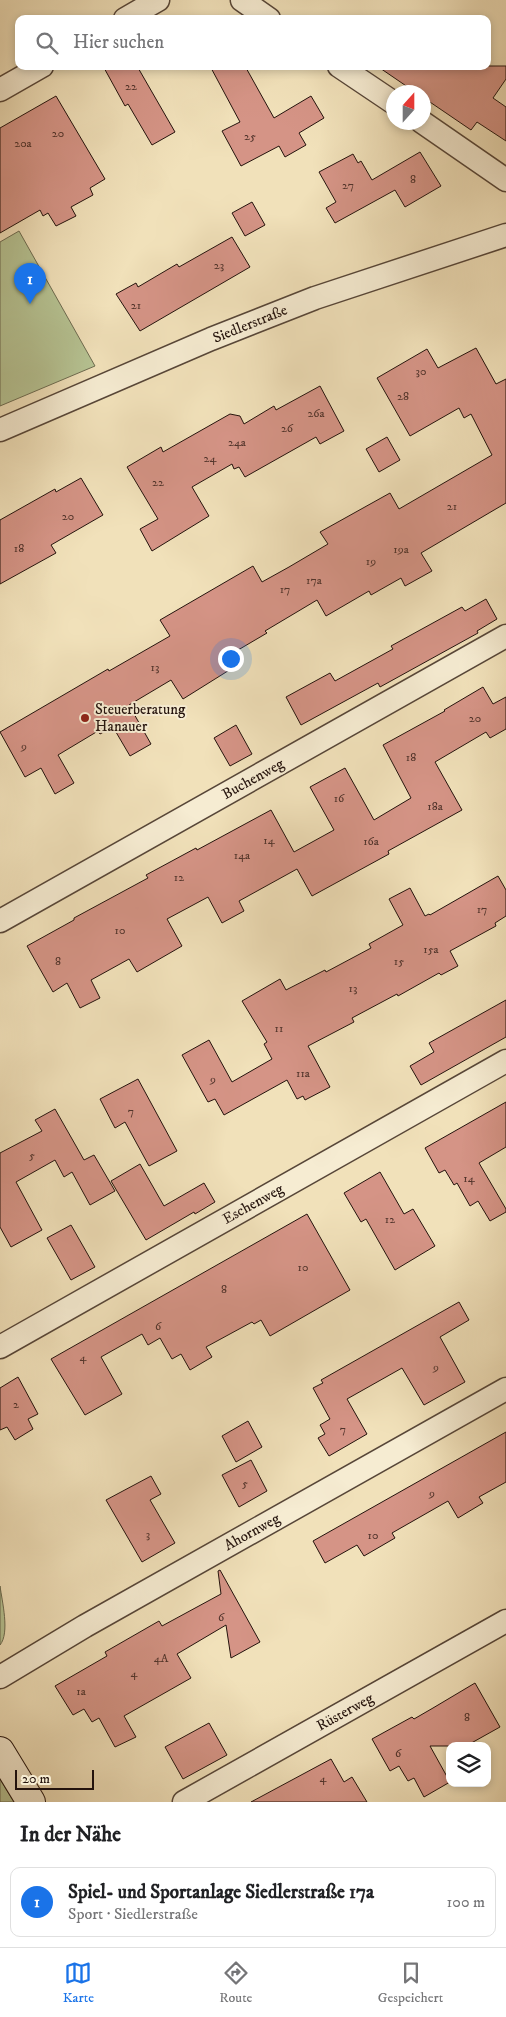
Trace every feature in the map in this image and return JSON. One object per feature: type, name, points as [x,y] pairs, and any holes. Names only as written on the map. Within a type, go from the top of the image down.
[{"type":"main road","points":[[0,1751],[31,1802]]},
{"type":"street","points":[[132,15],[158,0]]},
{"type":"street","points":[[242,0],[263,15]]},
{"type":"street","points":[[0,90],[35,70]]},
{"type":"street","points":[[345,70],[386,98]]},
{"type":"street","points":[[431,128],[506,180]]},
{"type":"street","name":"Siedlerstraße","points":[[0,430],[211,339],[315,298],[506,235]]},
{"type":"street","name":"Buchenweg","points":[[0,921],[506,636]]},
{"type":"street","name":"Eschenweg","points":[[0,1346],[506,1061]]},
{"type":"street","name":"Ahornweg","points":[[0,1677],[93,1621],[506,1390]]},
{"type":"street","name":"Rüsterweg","points":[[184,1802],[506,1621]]},
{"type":"green space","points":[[19,231],[95,366],[0,406],[0,242]]},
{"type":"green space","points":[[0,1586],[5,1625],[3,1640],[0,1645]]},
{"type":"green space","points":[[0,1779],[12,1799],[14,1802],[0,1802]]},
{"type":"building","points":[[491,66],[506,66],[506,79],[493,98],[506,107],[506,141],[477,122],[471,130],[431,103],[431,85],[405,85],[383,70],[491,70]]},
{"type":"building","points":[[105,70],[139,70],[175,132],[152,145],[128,104],[125,106]]},
{"type":"building","points":[[212,70],[247,70],[274,118],[311,96],[324,118],[299,133],[306,145],[285,157],[279,146],[241,166],[222,131],[240,122]]},
{"type":"building","points":[[56,96],[105,179],[90,188],[93,195],[71,207],[76,216],[56,226],[48,213],[43,216],[40,210],[0,233],[0,128]]},
{"type":"building","points":[[420,152],[441,186],[405,207],[395,190],[335,223],[326,208],[336,202],[319,172],[353,154],[358,163],[361,161],[372,180]]},
{"type":"building","points":[[252,202],[265,225],[245,236],[232,213]]},
{"type":"building","points":[[232,237],[250,267],[140,331],[116,294],[136,283],[138,287],[177,264],[179,267]]},
{"type":"building","points":[[476,348],[496,384],[506,379],[506,503],[421,553],[432,571],[405,586],[401,578],[371,595],[369,591],[326,616],[317,600],[265,631],[267,633],[233,653],[239,664],[183,699],[171,680],[129,705],[151,744],[130,756],[113,727],[100,734],[98,731],[58,755],[74,783],[55,794],[41,768],[25,777],[0,732],[108,669],[109,671],[170,636],[160,620],[253,566],[262,582],[328,544],[320,532],[390,493],[399,509],[492,455],[471,414],[464,418],[459,408],[410,436],[377,378],[427,349],[438,368]]},
{"type":"building","points":[[320,386],[344,431],[320,444],[316,437],[245,477],[239,467],[234,469],[232,464],[192,487],[209,516],[152,551],[140,529],[158,519],[127,467],[161,447],[163,452],[230,414],[240,416],[244,424],[274,406],[276,410]]},
{"type":"building","points":[[387,437],[400,460],[379,472],[366,449]]},
{"type":"building","points":[[81,478],[103,515],[51,545],[56,553],[0,584],[0,520],[55,489],[56,492]]},
{"type":"building","points":[[486,599],[497,619],[477,631],[478,633],[380,687],[378,683],[301,725],[286,697],[330,673],[335,681],[393,649],[391,646],[462,607],[465,611]]},
{"type":"building","points":[[483,687],[493,704],[506,697],[506,729],[490,738],[486,732],[435,762],[462,810],[388,851],[389,854],[312,896],[297,869],[239,901],[244,911],[222,923],[208,897],[167,919],[182,946],[137,972],[129,959],[91,980],[100,998],[80,1008],[67,983],[53,992],[27,946],[148,878],[146,875],[271,810],[294,852],[334,830],[310,787],[345,768],[374,820],[411,798],[383,745],[445,711]]},
{"type":"building","points":[[236,725],[252,754],[230,766],[214,738]]},
{"type":"building","points":[[498,876],[506,890],[506,916],[495,923],[496,926],[450,951],[458,966],[441,975],[439,973],[398,996],[397,994],[352,1018],[354,1022],[308,1046],[330,1087],[305,1100],[303,1096],[297,1099],[287,1080],[224,1115],[215,1099],[208,1102],[182,1055],[209,1040],[232,1082],[272,1059],[264,1044],[267,1042],[242,1001],[280,979],[286,990],[325,970],[326,972],[371,948],[369,944],[403,925],[389,899],[410,888],[425,916],[430,915]]},
{"type":"building","points":[[506,1000],[506,1037],[421,1085],[410,1066],[434,1052],[429,1043]]},
{"type":"building","points":[[138,1079],[177,1151],[149,1166],[125,1122],[115,1128],[100,1099]]},
{"type":"building","points":[[506,1102],[506,1147],[479,1163],[506,1209],[506,1212],[490,1221],[478,1201],[470,1206],[457,1183],[454,1185],[445,1170],[439,1173],[425,1148]]},
{"type":"building","points":[[55,1109],[84,1160],[94,1155],[115,1191],[90,1205],[72,1172],[64,1177],[55,1160],[16,1182],[42,1230],[11,1247],[0,1227],[0,1153],[42,1131],[35,1120]]},
{"type":"building","points":[[140,1164],[164,1206],[204,1183],[215,1202],[146,1240],[111,1181]]},
{"type":"building","points":[[380,1172],[404,1214],[413,1209],[435,1246],[395,1270],[366,1219],[361,1222],[344,1193]]},
{"type":"building","points":[[307,1214],[350,1290],[270,1336],[261,1320],[254,1324],[252,1322],[206,1347],[212,1357],[190,1370],[181,1354],[172,1359],[160,1338],[148,1345],[142,1334],[101,1357],[122,1394],[85,1415],[51,1359]]},
{"type":"building","points":[[71,1225],[95,1267],[71,1280],[47,1238]]},
{"type":"building","points":[[459,1302],[469,1320],[440,1337],[465,1382],[424,1405],[402,1368],[347,1399],[367,1434],[329,1456],[318,1438],[325,1434],[320,1425],[330,1419],[313,1388],[323,1383],[321,1380]]},
{"type":"building","points":[[18,1377],[38,1414],[28,1419],[33,1429],[15,1440],[7,1427],[0,1430],[0,1388]]},
{"type":"building","points":[[248,1421],[262,1447],[236,1462],[222,1436]]},
{"type":"building","points":[[506,1432],[506,1482],[479,1497],[483,1503],[458,1518],[448,1501],[392,1533],[395,1538],[364,1556],[357,1545],[325,1563],[313,1541]]},
{"type":"building","points":[[251,1460],[267,1491],[239,1507],[222,1475]]},
{"type":"building","points":[[151,1476],[161,1494],[150,1500],[175,1543],[142,1562],[106,1500]]},
{"type":"building","points":[[220,1570],[260,1642],[231,1658],[226,1625],[177,1654],[191,1678],[124,1716],[136,1737],[115,1747],[99,1718],[92,1722],[84,1709],[73,1715],[55,1686],[107,1656],[105,1652],[159,1621],[162,1626],[221,1594],[218,1571]]},
{"type":"building","points":[[475,1683],[500,1727],[473,1742],[446,1742],[446,1746],[430,1746],[446,1775],[446,1784],[424,1797],[414,1778],[408,1781],[399,1766],[390,1771],[372,1739],[412,1717],[414,1719]]},
{"type":"building","points":[[209,1723],[227,1755],[183,1779],[165,1747]]},
{"type":"building","points":[[331,1759],[344,1782],[352,1777],[367,1802],[251,1802]]},
{"type":"place","name":"Spiel- und Sportanlage Siedlerstraße 17a","points":[[30,304]]},
{"type":"place","name":"Steuerberatung Hanauer","points":[[85,718]]}]
